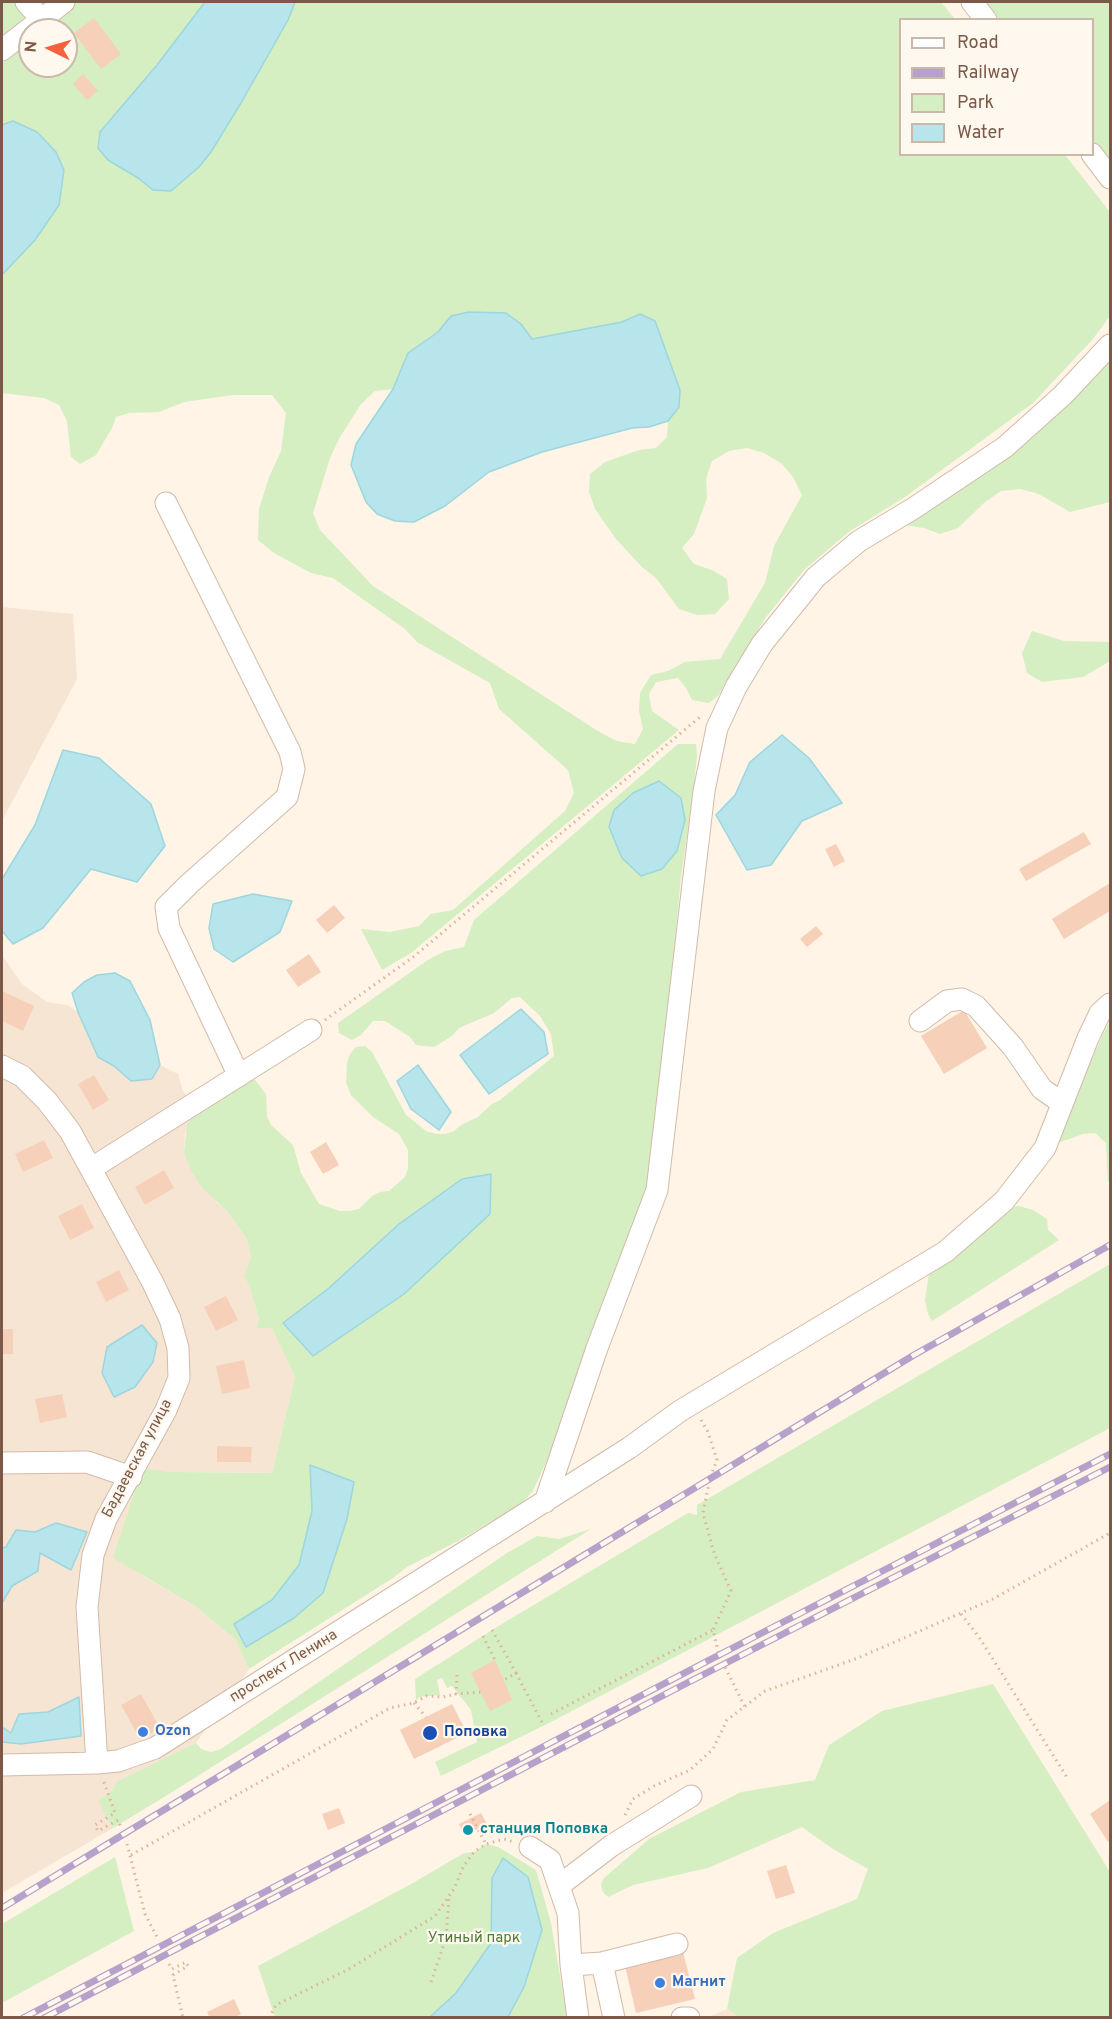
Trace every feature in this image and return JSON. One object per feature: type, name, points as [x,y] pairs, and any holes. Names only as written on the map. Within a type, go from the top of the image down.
[{"type":"street","points":[[27,2],[41,18],[63,2]]},
{"type":"street","points":[[972,2],[984,18]]},
{"type":"street","points":[[2,50],[18,37]]},
{"type":"street","points":[[1094,156],[1110,178]]},
{"type":"street","points":[[545,1502],[597,1348],[657,1190],[704,791],[717,728],[736,687],[762,644],[816,578],[859,541],[914,508],[1005,447],[1063,395],[1110,345]]},
{"type":"street","points":[[166,503],[290,752],[294,769],[287,797],[166,907],[169,928],[239,1076]]},
{"type":"street","points":[[920,1021],[947,1001],[962,999],[976,1006],[1013,1047],[1042,1089],[1062,1103]]},
{"type":"street","name":"проспект Ленина","points":[[2,1765],[118,1761],[155,1748],[545,1502],[692,1404],[945,1251],[1004,1201],[1045,1148],[1088,1038],[1100,1013],[1110,1004]]},
{"type":"street","points":[[92,1168],[311,1030]]},
{"type":"street","name":"Бадаевская улица","points":[[2,1066],[22,1076],[47,1101],[70,1131],[153,1283],[170,1319],[178,1348],[179,1378],[166,1410],[106,1519],[93,1555],[87,1607],[97,1763]]},
{"type":"street","points":[[2,1463],[87,1462],[131,1477]]},
{"type":"street","points":[[560,1885],[611,1846],[691,1796]]},
{"type":"street","points":[[530,1847],[550,1860],[568,1913],[571,1965],[578,2018]]},
{"type":"street","points":[[571,1965],[602,1963],[677,1944]]},
{"type":"street","points":[[602,1963],[614,2018]]},
{"type":"street","points":[[682,2018],[688,2018]]},
{"type":"path","points":[[311,1030],[412,958],[700,717]]},
{"type":"path","points":[[692,1404],[708,1432],[717,1460],[710,1479],[704,1513],[714,1553],[730,1591],[713,1630],[719,1655],[745,1707]]},
{"type":"path","points":[[624,1818],[633,1799],[654,1786],[690,1770],[713,1749],[727,1720],[765,1691],[858,1658],[961,1614],[993,1599],[1110,1533]]},
{"type":"path","points":[[961,1614],[979,1637],[1068,1779]]},
{"type":"path","points":[[492,1630],[544,1726]]},
{"type":"path","points":[[551,1714],[713,1630]]},
{"type":"path","points":[[483,1636],[495,1660]]},
{"type":"path","points":[[504,1680],[516,1673]]},
{"type":"path","points":[[456,1694],[457,1675]]},
{"type":"path","points":[[131,1855],[390,1708],[414,1703],[426,1696],[443,1697],[481,1692]]},
{"type":"path","points":[[414,1703],[426,1717]]},
{"type":"path","points":[[97,1763],[115,1813],[94,1825],[98,1831],[118,1820],[121,1828]]},
{"type":"path","points":[[470,1814],[486,1844]]},
{"type":"path","points":[[269,2018],[276,2006],[349,1969],[435,1916],[449,1896],[463,1867],[474,1852],[486,1844],[504,1839],[530,1847]]},
{"type":"path","points":[[127,1844],[144,1914],[157,1937]]},
{"type":"path","points":[[431,1982],[446,1938],[449,1896]]},
{"type":"path","points":[[169,1964],[172,1969],[186,1962],[188,1966],[173,1975],[183,2018]]},
{"type":"shaded area","points":[[2,607],[73,614],[77,679],[2,821]]},
{"type":"shaded area","points":[[2,955],[22,984],[47,1002],[67,1005],[78,1012],[98,1057],[114,1066],[131,1081],[152,1079],[160,1065],[178,1074],[183,1091],[197,1108],[185,1133],[184,1153],[217,1203],[226,1210],[247,1239],[251,1258],[244,1277],[249,1285],[259,1319],[256,1328],[272,1328],[295,1377],[272,1473],[170,1472],[142,1468],[141,1575],[195,1606],[236,1640],[249,1669],[196,1743],[117,1781],[112,1791],[99,1801],[113,1828],[2,1893]]},
{"type":"shaded area","points":[[727,2009],[739,2017],[706,2018]]},
{"type":"green space","points":[[2,2],[205,2],[157,65],[100,132],[108,160],[153,190],[171,191],[199,167],[211,152],[288,20],[295,2],[941,2],[954,18],[899,18],[899,156],[1066,156],[1110,212],[1110,316],[1092,340],[1033,403],[905,497],[850,531],[804,570],[766,617],[718,696],[709,703],[692,700],[678,678],[656,682],[649,694],[652,711],[679,730],[411,953],[382,970],[361,929],[390,932],[419,926],[431,914],[453,910],[565,811],[574,793],[568,770],[499,709],[490,683],[417,642],[405,629],[333,578],[311,573],[274,553],[258,540],[259,509],[269,477],[281,451],[286,413],[272,395],[233,395],[184,402],[159,412],[129,413],[116,417],[96,455],[80,464],[71,457],[67,421],[59,405],[44,398],[2,393],[2,275],[19,258],[13,121],[2,125]],"holes":[[[640,314],[679,407],[668,421],[667,437],[656,448],[639,450],[605,462],[590,474],[589,492],[595,509],[616,539],[642,567],[656,578],[679,609],[697,615],[715,614],[729,599],[727,579],[712,570],[694,564],[682,548],[694,534],[707,498],[706,479],[712,461],[729,451],[747,448],[764,453],[781,463],[793,477],[802,495],[774,546],[765,583],[720,659],[685,662],[668,671],[651,675],[640,693],[639,711],[643,729],[635,744],[617,741],[601,733],[373,586],[320,530],[313,513],[330,458],[361,404],[375,391],[393,389],[408,353],[438,332],[451,316],[521,324],[531,339],[622,322]]]},
{"type":"green space","points":[[979,2],[1110,2],[1110,166],[1094,144],[1094,18],[992,18]]},
{"type":"green space","points":[[1110,344],[1110,502],[1070,512],[1039,494],[1020,489],[1001,491],[985,502],[958,528],[940,534],[924,528],[897,524],[947,496]]},
{"type":"green space","points":[[1032,631],[1064,641],[1110,642],[1110,661],[1083,677],[1042,682],[1027,673],[1022,653]]},
{"type":"green space","points":[[678,744],[696,744],[697,756],[681,876],[654,1169],[648,1193],[547,1460],[533,1491],[521,1504],[458,1541],[407,1567],[249,1669],[236,1640],[195,1606],[113,1558],[142,1468],[170,1472],[272,1473],[295,1377],[272,1328],[256,1328],[259,1319],[249,1285],[244,1277],[251,1258],[247,1239],[226,1210],[202,1188],[191,1170],[184,1153],[187,1124],[193,1117],[246,1078],[255,1080],[266,1094],[267,1116],[271,1125],[293,1145],[301,1173],[319,1204],[340,1211],[350,1211],[359,1209],[372,1196],[389,1191],[405,1177],[408,1169],[408,1150],[399,1134],[373,1117],[351,1095],[346,1083],[347,1063],[356,1047],[365,1046],[372,1052],[406,1115],[426,1131],[436,1134],[454,1131],[478,1117],[554,1056],[551,1034],[540,1016],[520,997],[512,998],[494,1013],[459,1028],[452,1036],[434,1047],[416,1045],[410,1037],[385,1021],[373,1021],[361,1035],[352,1040],[339,1033],[338,1023],[428,960],[445,951],[464,947],[474,920]],"holes":[[[491,1174],[490,1214],[404,1294],[283,1323],[329,1288],[399,1224],[462,1179]],[[310,1466],[354,1482],[347,1519],[323,1593],[235,1624],[272,1600],[299,1565],[312,1511]]]},
{"type":"green space","points":[[1110,1022],[1110,1183],[1106,1143],[1095,1133],[1083,1134],[1055,1144]]},
{"type":"green space","points":[[1019,1206],[1033,1210],[1047,1219],[1048,1230],[1059,1240],[932,1321],[925,1300],[929,1273],[1008,1207]]},
{"type":"green space","points":[[1110,1264],[1110,1428],[551,1722],[441,1776],[435,1762],[477,1742],[471,1710],[452,1686],[447,1688],[442,1678],[437,1680],[440,1695],[419,1697],[416,1701],[415,1679],[500,1625],[688,1513],[697,1515],[697,1505]]},
{"type":"green space","points":[[591,1529],[113,1828],[98,1801],[112,1791],[117,1781],[196,1743],[201,1749],[211,1752],[221,1749],[507,1553],[537,1536],[559,1539]]},
{"type":"green space","points":[[993,1684],[1110,1872],[1110,2017],[739,2017],[727,2009],[737,1958],[773,1933],[857,1899],[868,1869],[833,1849],[802,1827],[708,1868],[633,1885],[608,1897],[603,1892],[601,1886],[603,1879],[649,1839],[741,1792],[815,1780],[829,1745],[882,1711]]},
{"type":"green space","name":"Утиный парк","points":[[486,1844],[498,1847],[536,1870],[551,1923],[567,2017],[275,2017],[258,1966],[464,1853],[474,1852]]},
{"type":"green space","points":[[115,1857],[134,1931],[2,2003],[2,1924]]},
{"type":"water","points":[[205,2],[295,2],[288,20],[211,152],[199,167],[171,191],[153,190],[108,160],[98,148],[100,132],[157,65]]},
{"type":"water","points":[[13,121],[37,132],[56,152],[64,170],[59,205],[35,240],[2,275],[2,125]]},
{"type":"water","points":[[469,312],[506,313],[521,324],[532,339],[622,322],[640,314],[655,321],[680,390],[679,407],[668,421],[649,427],[632,428],[542,452],[489,472],[445,506],[414,522],[395,521],[377,514],[366,502],[351,465],[356,444],[393,389],[408,353],[438,332],[451,316]]},
{"type":"water","points":[[782,735],[809,758],[842,803],[802,821],[771,865],[747,870],[716,815],[735,795],[750,762]]},
{"type":"water","points":[[63,750],[99,758],[151,804],[165,846],[137,882],[91,869],[43,928],[13,944],[2,931],[2,879],[35,825]]},
{"type":"water","points":[[659,781],[681,798],[685,820],[677,851],[662,869],[641,876],[622,858],[609,827],[614,810],[633,793]]},
{"type":"water","points":[[253,894],[292,901],[280,932],[233,962],[214,949],[209,928],[213,904]]},
{"type":"water","points":[[115,973],[130,981],[150,1020],[160,1065],[152,1079],[131,1081],[114,1066],[98,1057],[78,1012],[72,993],[84,982],[97,975]]},
{"type":"water","points":[[521,1009],[544,1032],[548,1054],[489,1094],[460,1055]]},
{"type":"water","points":[[418,1065],[451,1112],[439,1130],[411,1109],[397,1081]]},
{"type":"water","points":[[491,1174],[490,1214],[404,1294],[313,1356],[283,1323],[329,1288],[399,1224],[462,1179]]},
{"type":"water","points":[[142,1325],[157,1343],[153,1362],[135,1387],[114,1397],[102,1373],[107,1347]]},
{"type":"water","points":[[310,1465],[354,1482],[347,1519],[323,1593],[294,1618],[246,1647],[234,1624],[272,1600],[299,1565],[312,1511]]},
{"type":"water","points":[[56,1523],[87,1532],[71,1570],[40,1553],[38,1571],[12,1586],[2,1603],[2,1548],[6,1547],[16,1530],[35,1532]]},
{"type":"water","points":[[79,1697],[81,1736],[21,1744],[2,1742],[2,1727],[11,1733],[19,1714],[48,1712]]},
{"type":"water","points":[[503,1858],[528,1877],[542,1930],[524,1987],[508,2017],[430,2017],[456,1993],[491,1943],[492,1878]]},
{"type":"building","points":[[94,18],[121,54],[101,69],[78,38],[78,30]]},
{"type":"building","points":[[83,74],[98,91],[87,100],[73,84]]},
{"type":"building","points":[[1084,832],[1091,844],[1026,881],[1019,869]]},
{"type":"building","points":[[836,844],[845,861],[834,867],[825,849]]},
{"type":"building","points":[[1110,883],[1110,911],[1064,939],[1052,919]]},
{"type":"building","points":[[334,905],[345,918],[327,933],[316,920]]},
{"type":"building","points":[[816,926],[823,934],[807,947],[800,939]]},
{"type":"building","points":[[309,954],[321,972],[298,987],[286,970]]},
{"type":"building","points":[[2,991],[34,1006],[23,1031],[2,1021]]},
{"type":"building","points":[[964,1010],[987,1048],[944,1074],[921,1036]]},
{"type":"building","points":[[94,1075],[109,1100],[93,1110],[78,1084]]},
{"type":"building","points":[[44,1140],[53,1158],[23,1172],[15,1154]]},
{"type":"building","points":[[326,1142],[339,1165],[323,1174],[310,1152]]},
{"type":"building","points":[[164,1170],[174,1188],[145,1205],[135,1187]]},
{"type":"building","points":[[82,1204],[94,1228],[70,1240],[58,1216]]},
{"type":"building","points":[[119,1270],[129,1290],[106,1302],[96,1282]]},
{"type":"building","points":[[226,1296],[238,1320],[216,1331],[204,1307]]},
{"type":"building","points":[[2,1329],[13,1329],[13,1354],[2,1354]]},
{"type":"building","points":[[244,1360],[250,1388],[222,1394],[216,1366]]},
{"type":"building","points":[[62,1394],[67,1417],[40,1423],[35,1399]]},
{"type":"building","points":[[217,1446],[252,1447],[251,1462],[217,1462]]},
{"type":"building","points":[[495,1660],[512,1700],[490,1711],[471,1673]]},
{"type":"building","points":[[141,1694],[160,1728],[140,1739],[121,1705]]},
{"type":"building","points":[[452,1704],[467,1733],[414,1759],[400,1730]]},
{"type":"building","points":[[1110,1800],[1110,1840],[1108,1842],[1090,1814]]},
{"type":"building","points":[[339,1808],[345,1823],[328,1830],[322,1814]]},
{"type":"building","name":"станция Поповка","points":[[481,1813],[487,1824],[464,1836],[459,1824]]},
{"type":"building","points":[[786,1865],[795,1893],[776,1899],[767,1871]]},
{"type":"building","name":"Магнит","points":[[683,1952],[695,1999],[636,2013],[625,1966]]},
{"type":"building","points":[[234,1999],[241,2014],[234,2018],[210,2018],[207,2012]]},
{"type":"railway","points":[[2,1908],[914,1355],[1110,1245]]},
{"type":"railway","points":[[23,2018],[1110,1454]]},
{"type":"railway","points":[[44,2018],[685,1684],[1110,1467]]},
{"type":"place","name":"Ozon","points":[[143,1732]]},
{"type":"place","name":"Поповка","points":[[430,1733]]},
{"type":"place","name":"станция Поповка","points":[[468,1830]]},
{"type":"place","name":"Магнит","points":[[660,1983]]}]
